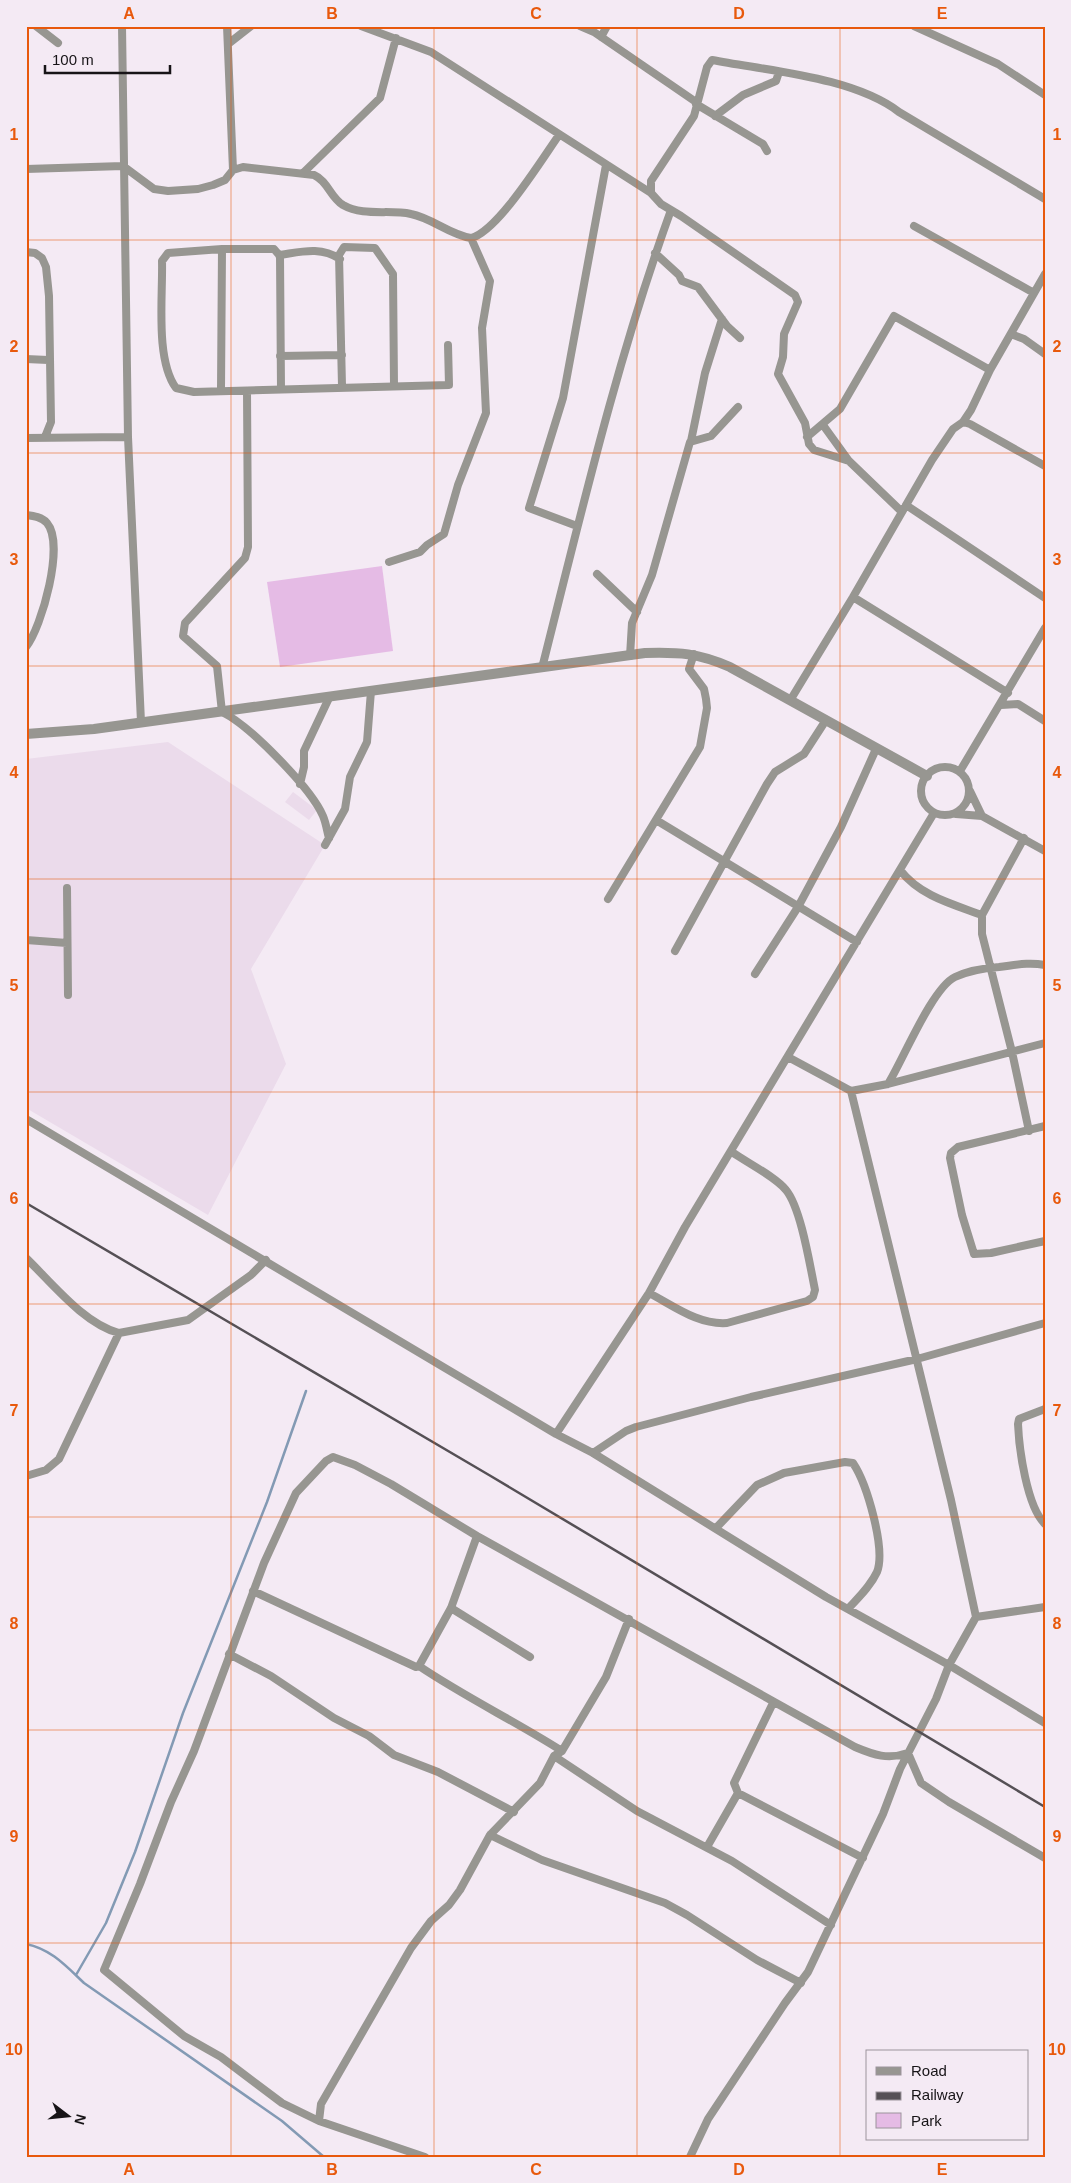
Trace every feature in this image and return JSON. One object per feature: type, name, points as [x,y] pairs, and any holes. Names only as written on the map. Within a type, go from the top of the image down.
[{"type":"street","points":[[36,26],[58,43]]},
{"type":"street","points":[[122,26],[128,437],[141,722]]},
{"type":"street","points":[[227,26],[233,170]]},
{"type":"street","points":[[228,44],[251,26]]},
{"type":"street","points":[[361,26],[431,52],[651,193],[662,204],[796,295],[798,302],[784,334],[783,357],[778,374],[806,423],[809,444],[814,450],[849,461]]},
{"type":"street","points":[[580,26],[601,37],[696,103],[763,144],[767,151]]},
{"type":"street","points":[[601,37],[607,26]]},
{"type":"street","points":[[914,26],[998,64],[1045,94]]},
{"type":"street","points":[[303,173],[380,98],[396,38]]},
{"type":"street","points":[[651,193],[651,181],[694,116],[707,67],[712,60],[843,86],[882,99],[899,112],[1045,199]]},
{"type":"street","points":[[716,116],[743,95],[776,81],[779,72]]},
{"type":"street","points":[[472,238],[488,228],[504,212],[559,135]]},
{"type":"street","points":[[577,526],[529,508],[563,398],[606,164]]},
{"type":"street","points":[[26,169],[123,166],[154,189],[168,192],[198,189],[213,185],[225,180],[233,170],[243,167],[303,173],[321,178],[336,199],[348,207],[368,212],[412,214],[472,238],[490,281],[482,328],[486,413],[458,485],[444,534],[420,552],[389,562]]},
{"type":"street","points":[[542,668],[618,370],[655,253],[671,210]]},
{"type":"street","points":[[914,226],[1034,293]]},
{"type":"street","points":[[342,386],[340,259],[341,250],[344,247],[375,248],[393,274],[394,386]]},
{"type":"street","points":[[220,390],[222,249]]},
{"type":"street","points":[[282,389],[279,255],[274,249],[222,249],[168,253],[162,261],[163,347],[166,369],[176,388],[194,392],[220,390],[248,391],[342,386],[449,385],[448,345]]},
{"type":"street","points":[[279,255],[316,250],[329,252],[340,259]]},
{"type":"street","points":[[26,252],[35,253],[42,258],[46,267],[49,296],[48,360],[51,422],[45,437]]},
{"type":"street","points":[[655,253],[679,275],[682,281],[698,287],[722,319],[740,338]]},
{"type":"street","points":[[791,700],[953,429],[963,422],[990,370],[1045,274]]},
{"type":"street","points":[[807,437],[833,417],[850,396],[894,316],[990,370]]},
{"type":"street","points":[[630,656],[630,632],[652,575],[656,554],[692,441],[705,373],[722,319]]},
{"type":"street","points":[[1011,334],[1024,339],[1045,354]]},
{"type":"street","points":[[280,356],[342,355]]},
{"type":"street","points":[[26,359],[48,360]]},
{"type":"street","points":[[222,712],[217,666],[183,636],[183,629],[185,623],[245,558],[248,547],[248,391]]},
{"type":"street","points":[[692,441],[712,436],[738,407]]},
{"type":"street","points":[[963,422],[970,424],[1045,466]]},
{"type":"street","points":[[823,424],[849,461],[902,512]]},
{"type":"street","points":[[26,438],[128,437]]},
{"type":"street","points":[[906,505],[1045,598]]},
{"type":"street","points":[[26,516],[42,518],[51,529],[53,566],[50,587],[32,640],[26,647]]},
{"type":"street","points":[[597,574],[637,612]]},
{"type":"street","points":[[853,597],[1009,692],[1018,704],[1045,721]]},
{"type":"street","points":[[960,771],[1009,692],[1045,628]]},
{"type":"street","points":[[26,734],[222,712],[670,652],[694,654],[730,667],[926,776]]},
{"type":"street","points":[[608,899],[700,747],[707,708],[704,689],[689,668],[694,654]]},
{"type":"street","points":[[222,712],[236,719],[270,750],[300,784],[323,815],[327,842],[345,809],[350,777],[367,742],[371,691]]},
{"type":"street","points":[[300,784],[304,767],[304,751],[329,698]]},
{"type":"street","points":[[1001,705],[1018,704]]},
{"type":"street","points":[[675,951],[775,772],[804,754],[826,720]]},
{"type":"street","points":[[755,974],[798,907],[841,827],[876,749]]},
{"type":"street","points":[[982,816],[967,779],[960,771],[950,767],[940,768],[926,776],[921,787],[922,799],[934,813],[944,816],[963,813],[982,816],[1045,851]]},
{"type":"street","points":[[954,814],[966,805],[970,789]]},
{"type":"street","points":[[556,1434],[649,1293],[685,1227],[732,1152],[934,813]]},
{"type":"street","points":[[656,820],[857,942]]},
{"type":"street","points":[[1024,838],[982,915],[982,934],[989,968],[1012,1052],[1029,1131]]},
{"type":"street","points":[[900,870],[914,886],[923,891],[982,915]]},
{"type":"street","points":[[67,888],[68,995]]},
{"type":"street","points":[[26,940],[67,943]]},
{"type":"street","points":[[888,1084],[930,1006],[943,986],[954,978],[989,968],[1028,962],[1045,965]]},
{"type":"street","points":[[788,1057],[851,1091],[888,1084],[1045,1043]]},
{"type":"street","points":[[690,2157],[708,2119],[808,1972],[863,1858],[908,1753],[936,1699],[949,1665],[976,1617],[917,1359],[851,1091]]},
{"type":"street","points":[[26,1119],[556,1434],[593,1454],[848,1609],[949,1665],[1045,1723]]},
{"type":"street","points":[[1045,1126],[958,1147],[951,1154],[950,1158],[962,1215],[974,1254],[991,1253],[1045,1242]]},
{"type":"street","points":[[649,1293],[702,1322],[715,1324],[728,1323],[807,1301],[814,1297],[815,1290],[799,1221],[786,1190],[777,1181],[732,1152]]},
{"type":"street","points":[[26,1258],[88,1318],[109,1331],[119,1333],[188,1320],[251,1276],[266,1260]]},
{"type":"street","points":[[593,1454],[626,1431],[636,1427],[751,1397],[917,1359],[1045,1323]]},
{"type":"street","points":[[26,1476],[46,1470],[59,1460],[119,1333]]},
{"type":"street","points":[[1045,1410],[1019,1419],[1018,1424],[1026,1480],[1035,1510],[1045,1524]]},
{"type":"street","points":[[426,2157],[319,2121],[282,2103],[221,2057],[184,2036],[104,1970],[140,1884],[171,1802],[194,1750],[253,1591],[296,1493],[326,1460],[333,1457],[355,1465],[391,1484],[477,1536],[629,1619],[773,1703],[875,1755],[897,1757],[908,1753]]},
{"type":"street","points":[[716,1528],[757,1485],[784,1473],[846,1462],[853,1463],[869,1505],[880,1551],[877,1572],[870,1584],[848,1609]]},
{"type":"street","points":[[419,1666],[450,1608],[477,1536]]},
{"type":"street","points":[[253,1591],[398,1659],[419,1666],[454,1690],[518,1723],[562,1751]]},
{"type":"street","points":[[976,1617],[1045,1607]]},
{"type":"street","points":[[450,1608],[530,1657]]},
{"type":"street","points":[[319,2121],[321,2104],[411,1948],[439,1911],[449,1905],[460,1890],[490,1835],[540,1783],[554,1756],[562,1751],[606,1677],[629,1619]]},
{"type":"street","points":[[229,1654],[271,1676],[334,1718],[369,1736],[384,1749],[438,1772],[514,1812]]},
{"type":"street","points":[[773,1703],[734,1783],[738,1792],[863,1858]]},
{"type":"street","points":[[908,1753],[921,1783],[949,1802],[1045,1858]]},
{"type":"street","points":[[554,1756],[637,1811],[707,1847],[782,1892],[832,1925]]},
{"type":"street","points":[[707,1847],[738,1792]]},
{"type":"street","points":[[490,1835],[542,1860],[665,1903],[757,1960],[800,1982]]},
{"type":"shaded area","points":[[168,742],[325,845],[251,969],[286,1064],[208,1215],[26,1108],[26,759]]},
{"type":"shaded area","points":[[293,792],[317,810],[309,820],[285,802]]},
{"type":"green space","points":[[382,566],[393,651],[280,667],[267,582]]},
{"type":"waterway","points":[[76,1975],[106,1923],[135,1852],[183,1713],[267,1502],[306,1391]]},
{"type":"waterway","points":[[26,1944],[35,1946],[58,1959],[84,1983],[282,2121],[324,2157]]},
{"type":"railway","points":[[26,1203],[489,1475],[1045,1807]]}]
